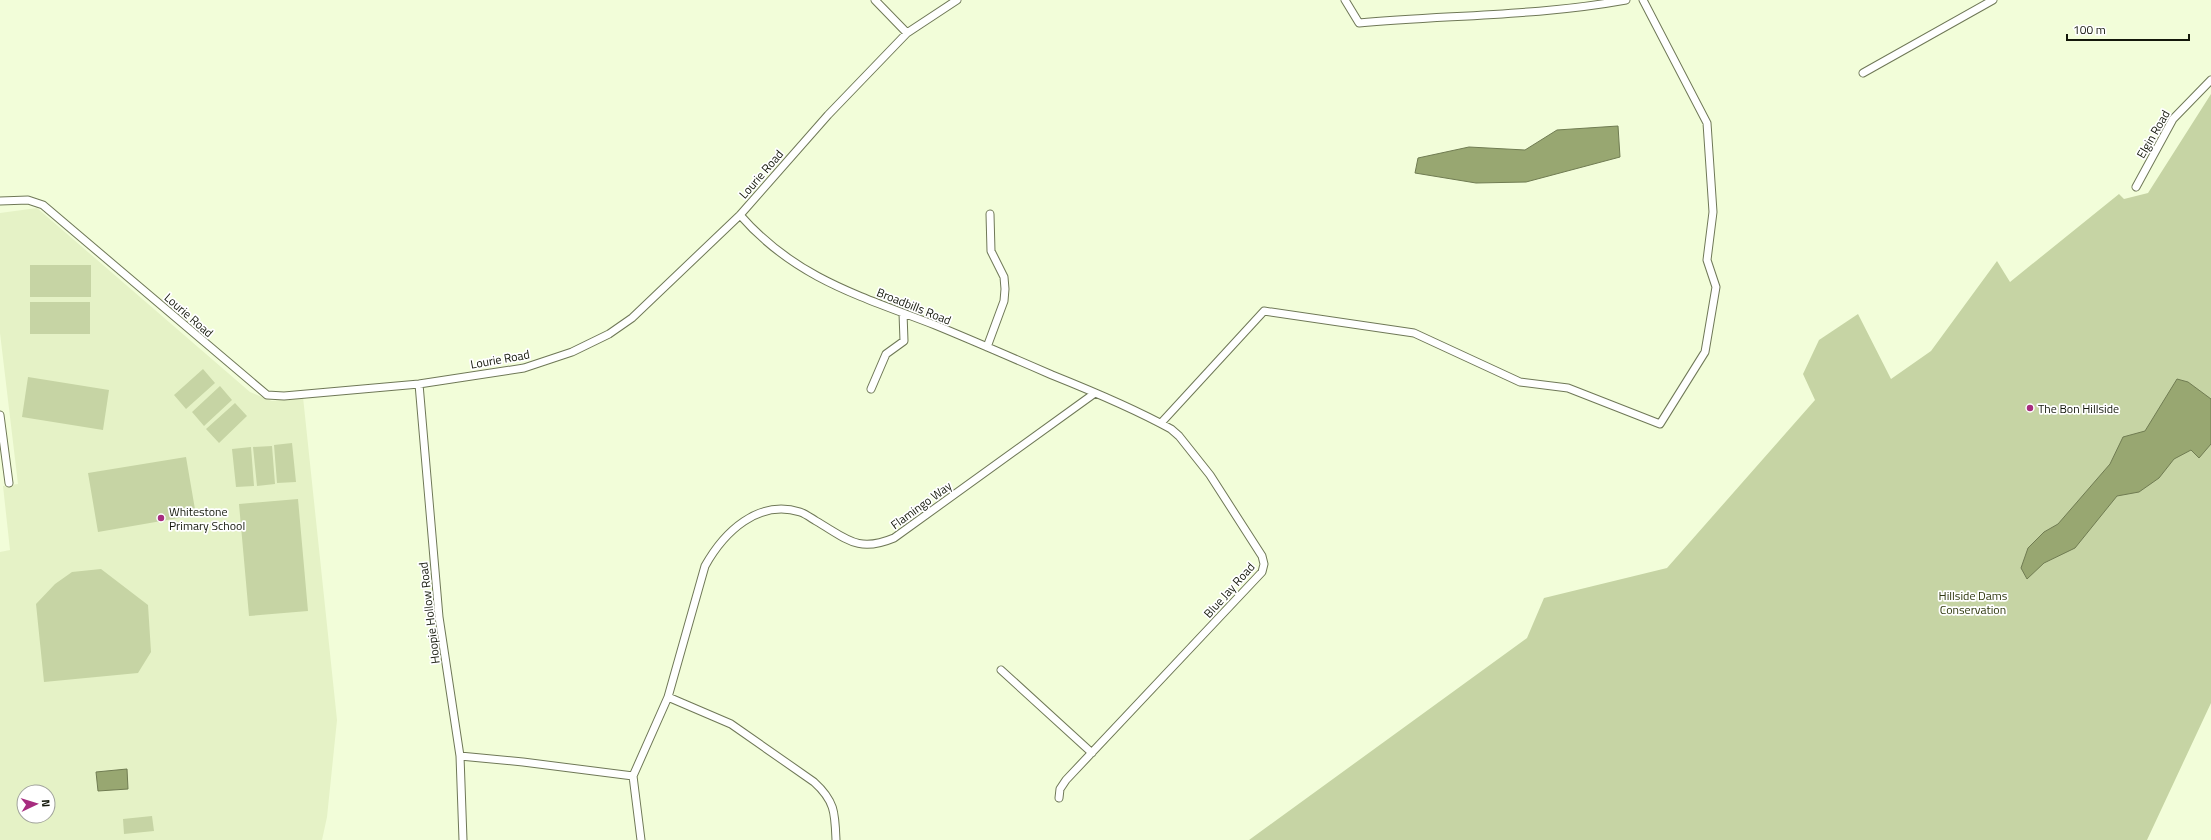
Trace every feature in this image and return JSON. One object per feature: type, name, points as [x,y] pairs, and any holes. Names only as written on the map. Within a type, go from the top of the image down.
[{"type":"street","points":[[875,0],[907,33]]},
{"type":"street","name":"Lourie Road","points":[[0,201],[28,200],[43,205],[267,395],[284,396],[419,384],[524,368],[572,352],[592,343],[632,318],[740,215],[828,115],[907,33],[957,0]]},
{"type":"street","points":[[1345,0],[1359,23],[1511,13],[1580,7],[1626,0]]},
{"type":"street","points":[[1161,423],[1264,311],[1414,333],[1520,382],[1568,388],[1660,424],[1705,352],[1716,287],[1707,260],[1713,212],[1707,123],[1643,0]]},
{"type":"street","points":[[1863,73],[1993,0]]},
{"type":"street","name":"Elgin Road","points":[[2136,186],[2173,119],[2211,80]]},
{"type":"street","points":[[987,347],[1004,301],[1005,289],[1004,277],[991,251],[990,214]]},
{"type":"street","name":"Broadbills Road","points":[[740,215],[756,233],[788,259],[837,288],[987,347],[1095,393]]},
{"type":"street","points":[[871,389],[886,354],[904,341],[903,313]]},
{"type":"street","name":"Hoopie Hollow Road","points":[[419,384],[439,617],[460,756],[463,840]]},
{"type":"street","name":"Blue Jay Road","points":[[1059,798],[1060,789],[1066,780],[1262,572],[1264,568],[1262,556],[1210,476],[1180,436],[1161,423],[1095,393]]},
{"type":"street","name":"Flamingo Way","points":[[633,776],[668,697],[705,566],[715,548],[729,532],[748,518],[774,510],[801,512],[860,544],[870,546],[883,543],[894,538],[1095,393]]},
{"type":"street","points":[[0,415],[9,483]]},
{"type":"street","points":[[1001,670],[1092,753]]},
{"type":"street","points":[[668,697],[731,724],[814,782],[825,792],[831,802],[834,813],[836,840]]},
{"type":"street","points":[[460,756],[523,762],[633,776],[641,840]]},
{"type":"shaded area","points":[[1618,126],[1620,157],[1526,182],[1476,183],[1415,173],[1418,158],[1469,147],[1525,150],[1557,130]]},
{"type":"shaded area","name":"Whitestone Primary School","points":[[37,208],[250,392],[272,401],[303,397],[337,720],[327,817],[322,840],[0,840],[0,552],[10,550],[3,486],[18,484],[0,333],[0,213]]},
{"type":"shaded area","points":[[2177,379],[2188,382],[2211,399],[2211,444],[2199,458],[2191,450],[2174,459],[2159,478],[2139,492],[2117,496],[2075,548],[2044,563],[2027,579],[2021,568],[2028,548],[2044,532],[2058,524],[2110,464],[2123,437],[2145,431]]},
{"type":"shaded area","points":[[127,769],[128,789],[98,791],[96,772]]},
{"type":"green space","name":"Hillside Dams Conservation","points":[[2211,94],[2211,703],[2147,840],[1249,840],[1527,638],[1544,598],[1667,568],[1815,400],[1803,374],[1819,340],[1858,314],[1891,379],[1931,351],[1997,261],[2010,282],[2119,194],[2124,199],[2148,193]]},
{"type":"green space","points":[[30,265],[91,265],[91,297],[30,297]]},
{"type":"green space","points":[[30,302],[90,302],[90,334],[30,334]]},
{"type":"green space","points":[[203,369],[215,383],[186,409],[174,395]]},
{"type":"green space","points":[[28,377],[109,390],[103,430],[22,417]]},
{"type":"green space","points":[[220,386],[232,400],[204,426],[192,412]]},
{"type":"green space","points":[[235,403],[247,416],[219,443],[206,429]]},
{"type":"green space","points":[[292,443],[296,482],[277,483],[274,445]]},
{"type":"green space","points":[[272,446],[275,484],[257,486],[253,447]]},
{"type":"green space","points":[[251,447],[254,486],[236,487],[232,449]]},
{"type":"green space","points":[[186,457],[196,515],[98,532],[88,473]]},
{"type":"green space","points":[[298,499],[308,611],[249,616],[239,504]]},
{"type":"green space","points":[[101,569],[148,605],[151,652],[138,673],[44,682],[36,604],[55,584],[72,572]]},
{"type":"green space","points":[[152,816],[154,831],[124,834],[123,819]]},
{"type":"place","name":"The Bon Hillside","points":[[2030,408]]},
{"type":"place","name":"Whitestone Primary School","points":[[161,518]]}]
